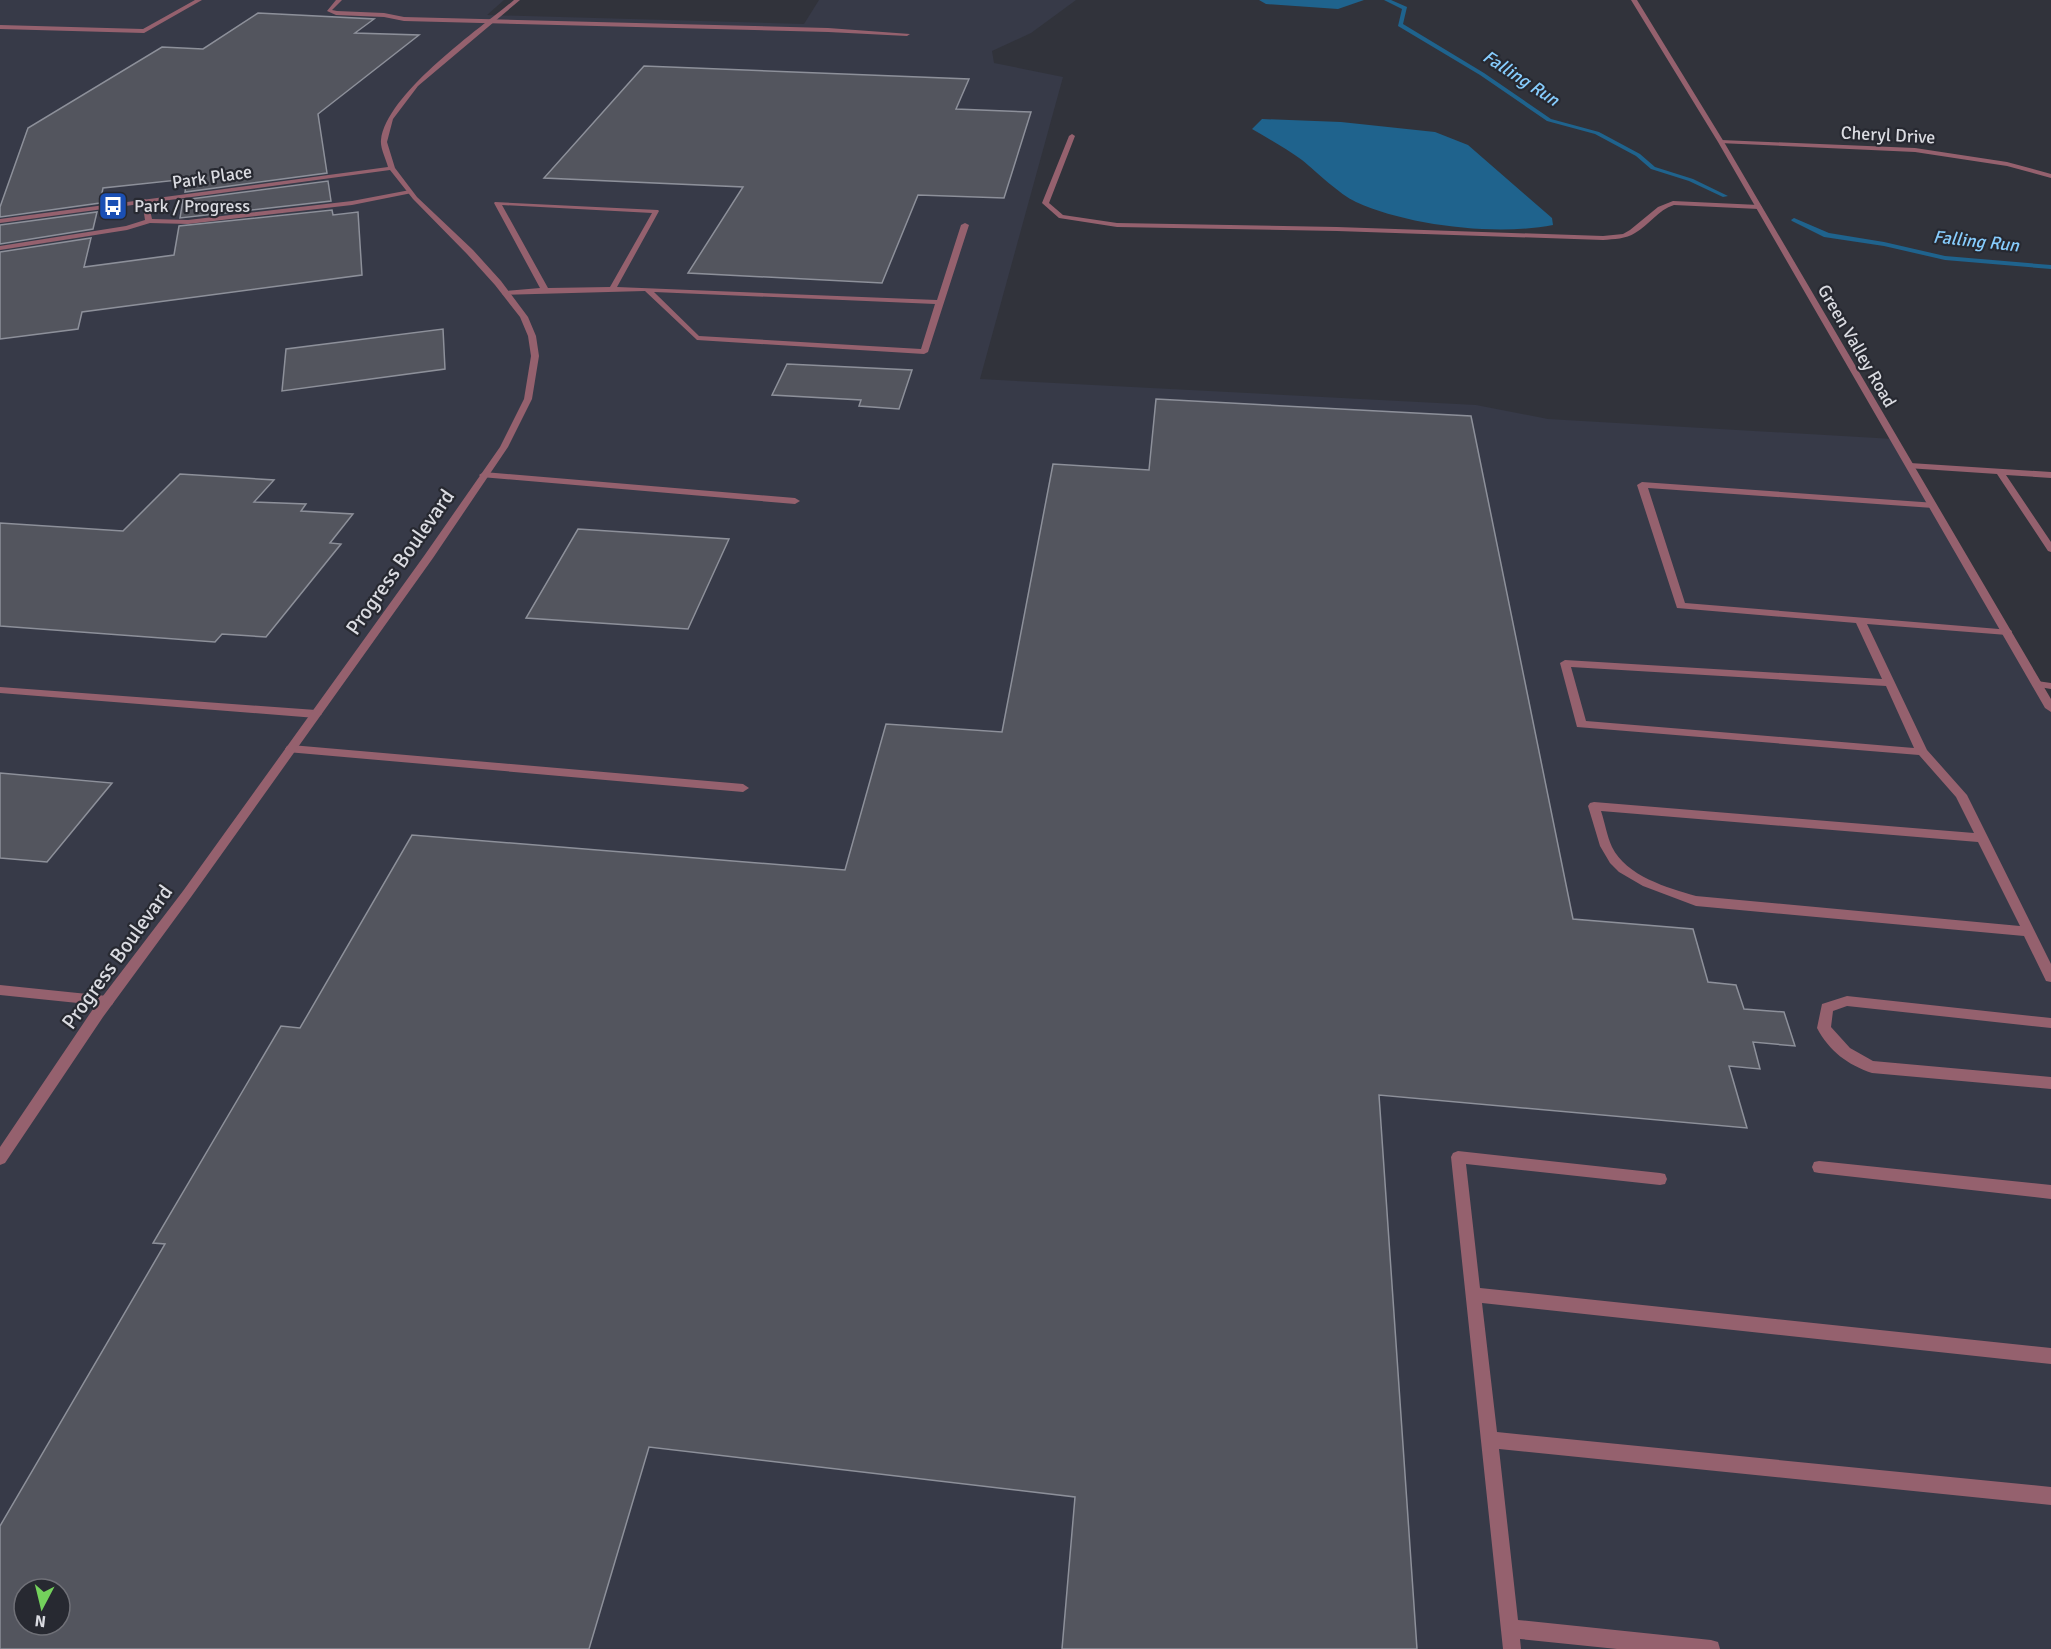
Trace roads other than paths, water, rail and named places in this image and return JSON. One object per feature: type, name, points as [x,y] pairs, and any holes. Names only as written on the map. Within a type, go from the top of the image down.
[{"type":"street","points":[[0,27],[144,31],[199,0]]},
{"type":"street","points":[[339,0],[329,10],[336,13],[384,15],[404,19],[907,34]]},
{"type":"street","name":"Progress Boulevard","points":[[0,1159],[107,1000],[291,749],[484,475],[517,422],[528,399],[535,356],[532,336],[524,317],[470,252],[410,192],[392,168],[386,154],[385,131],[397,107],[416,85],[517,0]]},
{"type":"street","name":"Green Valley Road","points":[[1634,0],[1721,142],[2051,708]]},
{"type":"street","points":[[1072,136],[1045,203],[1061,217],[1117,225],[1336,229],[1603,238],[1627,235],[1664,205],[1673,203],[1759,207]]},
{"type":"street","name":"Cheryl Drive","points":[[1721,142],[1915,150],[2007,164],[2051,176]]},
{"type":"street","name":"Park Place","points":[[0,221],[392,168]]},
{"type":"street","points":[[0,248],[116,230],[149,221],[188,222],[352,203],[410,192]]},
{"type":"street","points":[[145,201],[149,221]]},
{"type":"street","points":[[545,290],[497,203],[656,211],[613,288]]},
{"type":"street","points":[[647,289],[697,338],[924,352],[965,225]]},
{"type":"street","points":[[506,293],[613,288],[940,302]]},
{"type":"street","points":[[1910,466],[2051,475]]},
{"type":"street","points":[[2000,472],[2051,549]]},
{"type":"street","points":[[484,475],[795,501]]},
{"type":"street","points":[[1933,505],[1642,485],[1681,606],[2007,632]]},
{"type":"street","points":[[1860,621],[1922,752],[1960,795],[2051,977]]},
{"type":"street","points":[[1890,683],[1565,663],[1581,724],[1922,752]]},
{"type":"street","points":[[2037,684],[2051,686]]},
{"type":"street","points":[[0,690],[316,714]]},
{"type":"street","points":[[291,749],[743,788]]},
{"type":"street","points":[[1982,838],[1594,806],[1609,852],[1625,869],[1670,894],[1696,901],[2028,932]]},
{"type":"street","points":[[0,990],[107,1000]]},
{"type":"street","points":[[2051,1023],[1848,1001],[1827,1008],[1824,1028],[1837,1047],[1854,1061],[1872,1067],[2051,1083]]},
{"type":"street","points":[[1512,1649],[1458,1157],[1660,1179]]},
{"type":"street","points":[[1819,1167],[2051,1192]]},
{"type":"street","points":[[1473,1295],[2051,1356]]},
{"type":"street","points":[[1489,1440],[2051,1496]]},
{"type":"street","points":[[1510,1629],[1711,1649]]},
{"type":"water","points":[[1259,0],[1364,0],[1338,9],[1266,4]]},
{"type":"water","points":[[1262,119],[1341,122],[1435,132],[1468,145],[1552,218],[1553,225],[1506,229],[1453,227],[1377,210],[1349,198],[1302,160],[1252,129]]},
{"type":"waterway","name":"Falling Run","points":[[1387,0],[1405,8],[1400,25],[1482,74],[1549,120],[1597,133],[1638,155],[1653,168],[1691,180],[1725,196]]},
{"type":"waterway","name":"Falling Run","points":[[1794,220],[1827,235],[1884,244],[1945,258],[2051,267]]},
{"type":"place","name":"Park / Progress","points":[[113,206]]}]
